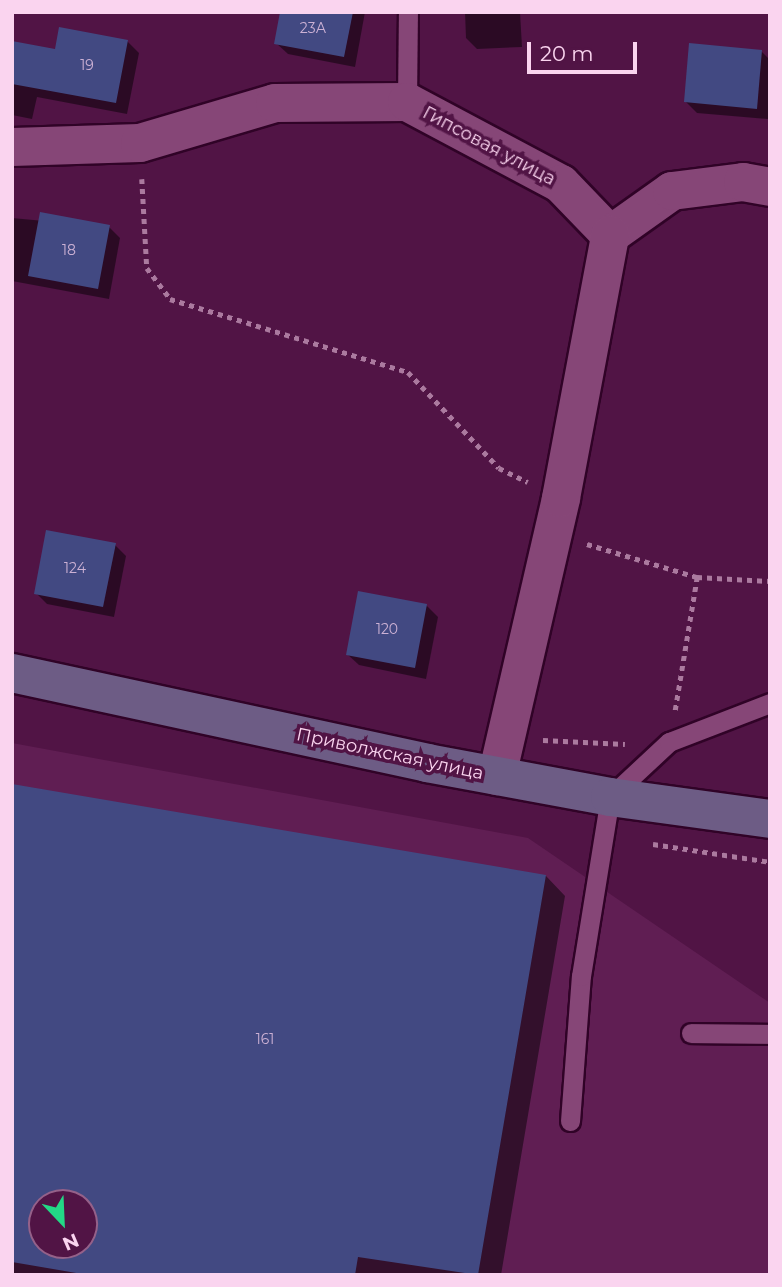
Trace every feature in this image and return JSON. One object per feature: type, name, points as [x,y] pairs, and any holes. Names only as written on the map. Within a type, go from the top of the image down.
[{"type":"main road","name":"Приволжская улица","points":[[12,673],[497,776],[607,815],[770,819]]},
{"type":"street","name":"Гипсовая улица","points":[[12,147],[140,143],[275,103],[407,102],[561,184],[610,235]]},
{"type":"street","points":[[497,776],[556,515],[610,235],[672,191],[743,183],[770,187]]},
{"type":"lane","points":[[407,102],[408,12]]},
{"type":"lane","points":[[570,1121],[581,976],[607,815],[669,741],[770,704]]},
{"type":"lane","points":[[691,1033],[770,1034]]},
{"type":"path","points":[[140,143],[147,268],[170,299],[408,372],[499,468],[556,515],[697,577],[770,581]]},
{"type":"path","points":[[673,715],[697,577]]},
{"type":"path","points":[[507,736],[632,744]]},
{"type":"path","points":[[607,815],[681,850],[770,862]]},
{"type":"shaded area","points":[[12,743],[528,838],[770,1003],[770,1275],[12,1275]]},
{"type":"building","points":[[280,12],[353,12],[344,57],[274,44]]},
{"type":"building","points":[[59,27],[128,40],[116,103],[12,84],[12,41],[55,49]]},
{"type":"building","points":[[689,43],[762,50],[757,109],[684,102]]},
{"type":"building","points":[[40,212],[110,225],[98,289],[28,276]]},
{"type":"building","points":[[46,530],[116,543],[103,607],[34,594]]},
{"type":"building","points":[[358,591],[427,604],[415,668],[346,655]]},
{"type":"building","points":[[12,784],[546,875],[478,1275],[358,1257],[355,1275],[88,1275],[12,1262]]}]
